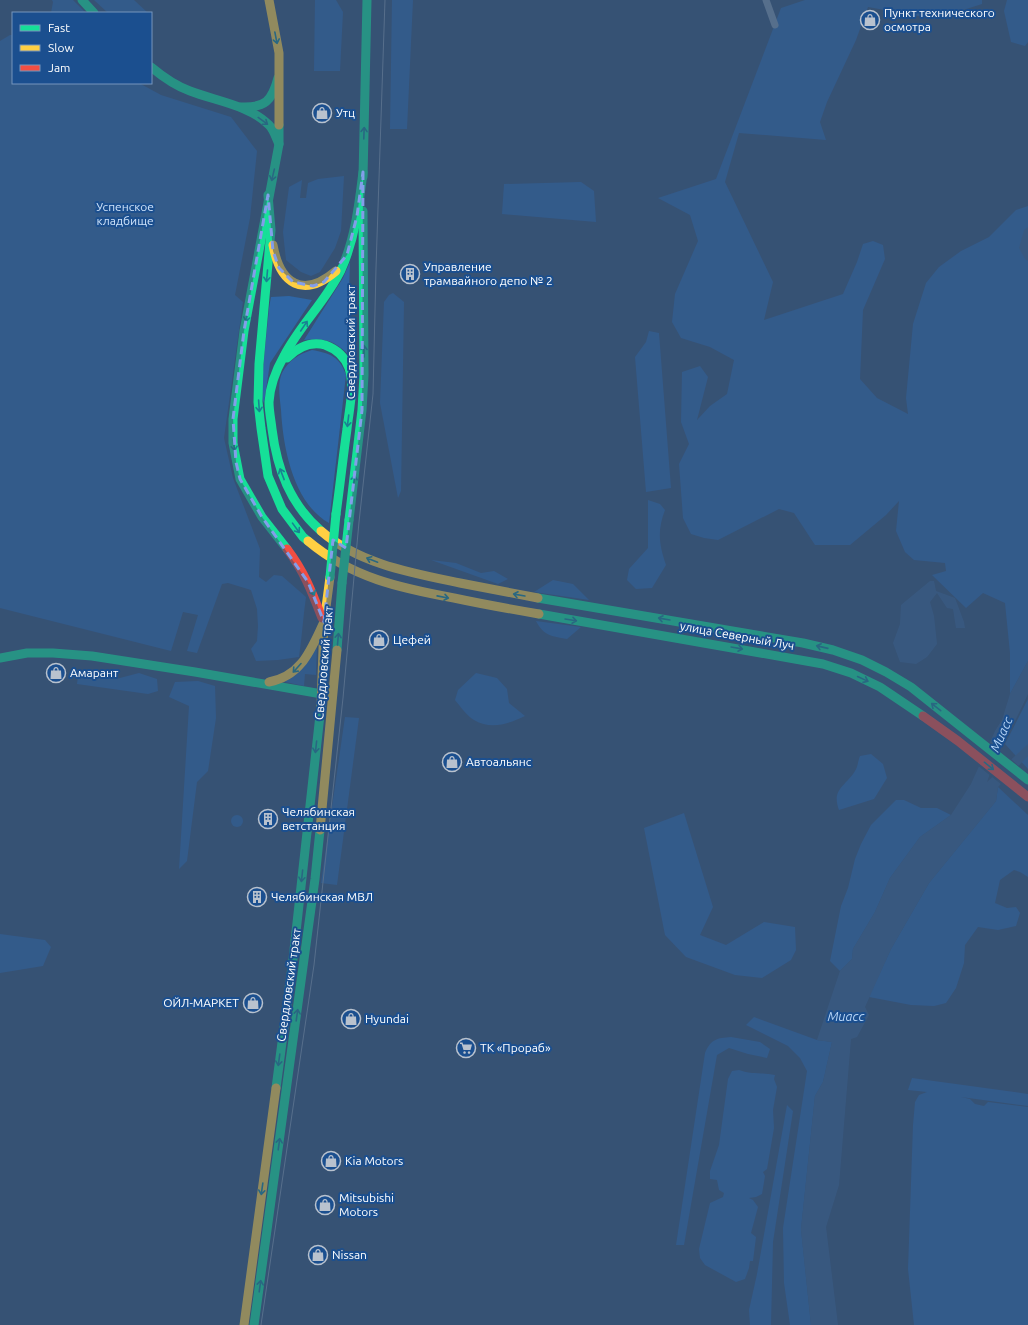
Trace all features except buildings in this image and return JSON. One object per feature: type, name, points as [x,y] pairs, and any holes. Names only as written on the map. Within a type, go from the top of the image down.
[{"type":"main road","points":[[82,0],[93,12]]},
{"type":"main road","name":"Свердловский тракт","points":[[269,0],[279,53],[279,144],[268,195],[244,331],[233,419],[236,462],[240,479],[262,517],[295,560],[308,582],[324,622]]},
{"type":"main road","name":"Свердловский тракт","points":[[254,1325],[315,879],[333,696],[342,583],[362,410],[364,375],[363,172],[367,2]]},
{"type":"main road","points":[[237,107],[249,108],[260,106],[268,102],[275,89],[280,68]]},
{"type":"main road","points":[[152,69],[188,90],[237,107],[257,116],[270,125],[279,144]]},
{"type":"main road","points":[[275,374],[286,353],[333,283],[347,256],[357,216],[363,172]]},
{"type":"main road","points":[[268,195],[271,230]]},
{"type":"main road","name":"Свердловский тракт","points":[[271,230],[273,251],[279,268],[285,276],[301,286],[313,286],[324,282],[335,273],[347,256]]},
{"type":"main road","name":"улица Северный Луч","points":[[271,230],[259,364],[258,402],[268,476],[282,509],[303,537],[322,553],[345,567],[372,579],[405,589],[525,612],[824,664],[851,673],[880,687],[958,742],[1027,797]]},
{"type":"main road","name":"Свердловский тракт","points":[[244,1325],[293,959],[322,694],[324,622],[352,392],[352,379],[349,366],[343,356],[333,348],[322,345],[310,344],[295,350],[284,361],[275,374]]},
{"type":"main road","name":"улица Северный Луч","points":[[275,374],[269,400],[273,438],[280,471],[293,500],[311,522],[348,550],[376,562],[410,572],[516,595],[701,625],[803,643],[833,650],[862,660],[911,687],[1028,780]]},
{"type":"main road","points":[[259,683],[274,682],[286,678],[296,670],[307,655],[324,622]]},
{"type":"main road","points":[[0,658],[27,653],[92,656],[333,696]]},
{"type":"street","points":[[766,0],[776,25]]},
{"type":"highlighted area","points":[[363,172],[362,410],[346,548],[333,540],[324,622],[308,582],[262,517],[240,479],[236,462],[233,419],[244,331],[268,195],[273,251],[279,268],[293,282],[313,286],[324,282],[347,255],[357,216]]},
{"type":"green space","points":[[52,0],[73,0],[85,12],[51,12]]},
{"type":"green space","points":[[94,0],[134,0],[147,12],[107,12]]},
{"type":"green space","points":[[315,0],[336,0],[343,12],[340,71],[314,71]]},
{"type":"green space","points":[[392,0],[413,0],[407,129],[390,129]]},
{"type":"green space","points":[[805,0],[982,0],[982,4],[935,19],[868,7],[856,40],[827,102],[820,122],[826,140],[739,133],[725,182],[773,282],[764,320],[843,294],[863,244],[873,241],[883,245],[885,259],[863,310],[860,379],[877,398],[908,414],[906,398],[913,324],[926,283],[939,267],[961,251],[989,237],[1016,210],[1028,206],[1028,661],[1010,694],[1010,653],[1005,603],[983,593],[966,608],[932,575],[946,571],[945,563],[914,560],[905,552],[896,531],[899,501],[886,515],[850,545],[815,545],[794,513],[779,509],[718,540],[691,534],[683,518],[679,464],[689,444],[681,422],[682,372],[700,366],[708,377],[697,420],[710,406],[727,394],[734,360],[710,347],[681,338],[672,322],[675,294],[698,241],[690,215],[658,198],[716,179],[781,8]]},
{"type":"green space","points":[[1007,0],[1028,0],[1028,42],[1025,46],[1011,42],[1004,11]]},
{"type":"green space","name":"Успенское кладбище","points":[[12,35],[12,84],[141,84],[161,95],[231,117],[257,151],[250,218],[235,295],[243,302],[224,438],[233,478],[260,549],[259,577],[266,582],[274,575],[282,576],[306,597],[299,657],[256,661],[251,649],[257,641],[257,609],[251,590],[228,583],[222,584],[197,653],[187,651],[198,615],[183,612],[171,651],[0,608],[0,41]]},
{"type":"green space","points":[[344,176],[341,231],[335,248],[320,272],[311,276],[301,272],[286,260],[283,232],[289,187],[302,180],[300,198],[306,198],[308,183],[318,179]]},
{"type":"green space","points":[[581,182],[594,191],[596,222],[502,214],[504,184]]},
{"type":"green space","points":[[350,262],[347,353],[332,342],[323,340],[304,340],[343,278]]},
{"type":"green space","points":[[393,293],[404,302],[401,491],[398,498],[380,403],[384,302],[389,295]]},
{"type":"green space","points":[[289,296],[312,300],[270,363],[264,403],[263,373],[271,297]]},
{"type":"green space","points":[[649,331],[659,333],[671,488],[646,492],[635,357],[646,342]]},
{"type":"green space","points":[[312,350],[329,354],[334,357],[341,364],[346,375],[329,523],[317,514],[307,502],[299,488],[292,473],[282,425],[279,387],[280,377],[284,369],[294,358]]},
{"type":"green space","points":[[648,500],[660,504],[665,510],[661,524],[660,544],[666,565],[652,588],[636,589],[627,580],[629,569],[648,548]]},
{"type":"green space","points":[[431,560],[456,563],[481,573],[494,571],[508,579],[498,584]]},
{"type":"green space","points":[[553,580],[573,584],[589,600],[534,592]]},
{"type":"green space","points":[[536,621],[581,627],[567,639],[548,634],[542,630]]},
{"type":"green space","points":[[317,646],[316,675],[305,674],[304,686],[285,682]]},
{"type":"green space","points":[[139,673],[157,679],[158,691],[148,694],[77,684],[78,676],[94,675],[116,679]]},
{"type":"green space","points":[[476,673],[497,678],[507,689],[509,703],[525,716],[500,725],[487,725],[474,720],[469,716],[455,700],[458,690]]},
{"type":"green space","points":[[198,681],[215,686],[216,718],[208,771],[197,782],[187,861],[179,869],[189,706],[169,697],[175,682]]},
{"type":"green space","points":[[1028,699],[1028,769],[1005,744]]},
{"type":"green space","points":[[345,717],[359,718],[337,885],[321,883]]},
{"type":"green space","points":[[871,754],[883,764],[887,778],[874,799],[839,810],[837,803],[838,792],[856,769],[860,756]]},
{"type":"green space","points":[[998,787],[1028,815],[1028,877],[1014,870],[1000,880],[995,903],[1007,908],[1016,907],[1020,913],[1016,926],[998,930],[978,927],[965,945],[964,963],[956,988],[946,1003],[934,1006],[911,1005],[869,997],[891,949],[929,883],[996,801]]},
{"type":"green space","points":[[896,800],[904,800],[921,808],[937,808],[951,815],[920,837],[890,878],[875,912],[853,949],[852,959],[840,971],[830,961],[841,906],[848,888],[855,859],[871,825]]},
{"type":"green space","points":[[684,813],[713,907],[700,935],[726,945],[764,922],[795,927],[796,950],[791,960],[762,978],[735,975],[686,957],[665,935],[644,828]]},
{"type":"green space","points":[[235,815],[239,815],[243,821],[239,827],[235,827],[231,823],[231,819]]},
{"type":"green space","points":[[0,934],[45,940],[51,947],[43,966],[0,973]]},
{"type":"green space","points":[[754,1017],[817,1040],[832,1042],[823,1082],[815,1096],[801,1229],[811,1325],[790,1325],[784,1283],[783,1228],[807,1071],[800,1058],[788,1046],[746,1025]]},
{"type":"green space","points":[[731,1037],[760,1042],[770,1049],[767,1058],[729,1048],[717,1055],[684,1245],[676,1245],[705,1053],[707,1048],[715,1040]]},
{"type":"green space","points":[[739,1070],[775,1075],[774,1079],[777,1087],[773,1110],[774,1128],[767,1169],[763,1172],[765,1176],[762,1194],[749,1198],[753,1200],[758,1207],[751,1233],[756,1237],[753,1261],[750,1261],[745,1279],[736,1282],[705,1265],[700,1258],[699,1249],[710,1203],[723,1197],[724,1193],[719,1190],[717,1180],[710,1179],[710,1171],[719,1145],[728,1079],[732,1071]]},
{"type":"green space","points":[[912,1078],[1028,1094],[1028,1106],[961,1097],[970,1099],[975,1104],[984,1106],[988,1102],[1028,1107],[1028,1325],[914,1325],[908,1269],[913,1125],[915,1102],[919,1095],[927,1092],[908,1090]]},
{"type":"green space","points":[[787,1105],[793,1111],[773,1242],[771,1325],[750,1325],[749,1310],[757,1274]]},
{"type":"water","points":[[1028,227],[1028,261],[1025,259],[1019,248],[1024,230]]},
{"type":"water","points":[[930,581],[934,581],[936,591],[955,598],[965,628],[956,628],[953,609],[947,608],[937,593],[930,602],[934,616],[937,644],[927,657],[916,664],[900,662],[893,643],[900,624],[901,605]]},
{"type":"water","name":"Миасс","points":[[1028,661],[1028,694],[1016,719],[1002,738],[987,782],[1028,744],[1028,756],[998,787],[996,801],[929,883],[891,949],[865,1007],[869,1015],[857,1037],[851,1039],[839,1185],[826,1227],[838,1325],[811,1325],[801,1229],[815,1096],[823,1082],[832,1042],[817,1040],[840,971],[852,959],[853,949],[875,912],[890,878],[920,837],[951,815],[971,784],[995,731],[1002,720],[1010,694]]},
{"type":"pier","points":[[988,741],[1000,750],[991,776],[1010,758],[1020,767],[1002,785],[977,765]]},
{"type":"tram line","points":[[261,1325],[314,965],[343,698],[359,522],[373,394],[385,0]]},
{"type":"traffic: fast","points":[[82,0],[93,12]]},
{"type":"traffic: fast","points":[[363,177],[367,0]]},
{"type":"traffic: fast","points":[[152,68],[180,87],[200,95],[232,104],[261,118],[271,127],[279,144]]},
{"type":"traffic: fast","points":[[241,107],[256,106],[266,102],[270,98],[278,78]]},
{"type":"traffic: fast","points":[[279,125],[279,144],[244,331],[233,419],[233,443],[240,479],[262,517],[287,549]]},
{"type":"traffic: fast","points":[[321,531],[310,521],[301,509],[287,485],[277,458],[269,402],[278,367],[290,345],[335,281],[346,258],[358,209],[363,172]]},
{"type":"traffic: fast","points":[[268,195],[271,230],[259,364],[258,402],[261,428],[268,476],[282,509],[303,537],[308,541]]},
{"type":"traffic: fast","points":[[349,520],[362,410],[364,375],[363,211]]},
{"type":"traffic: fast","points":[[287,358],[304,346],[309,344],[320,344],[336,351],[343,357],[349,368],[352,382],[351,398],[336,514]]},
{"type":"traffic: fast","points":[[330,577],[336,514]]},
{"type":"traffic: fast","points":[[342,583],[349,520]]},
{"type":"traffic: fast","points":[[337,650],[342,583]]},
{"type":"traffic: fast","points":[[538,598],[803,643],[833,650],[862,660],[911,687],[1028,780]]},
{"type":"traffic: fast","points":[[539,614],[823,664],[851,673],[880,687],[923,716]]},
{"type":"traffic: fast","points":[[0,658],[27,653],[92,656],[322,694]]},
{"type":"traffic: fast","points":[[276,1088],[293,959],[321,706]]},
{"type":"traffic: fast","points":[[254,1325],[315,879],[320,830]]},
{"type":"traffic: slow","points":[[269,0],[279,53],[279,125]]},
{"type":"traffic: slow","points":[[273,245],[276,258],[281,269],[287,278],[295,283],[303,285],[313,284],[324,280],[336,271]]},
{"type":"traffic: slow","points":[[321,531],[352,552],[387,566],[442,579],[538,598]]},
{"type":"traffic: slow","points":[[308,541],[325,554],[342,564],[377,580],[415,590],[539,614]]},
{"type":"traffic: slow","points":[[321,706],[324,622],[330,577]]},
{"type":"traffic: slow","points":[[269,682],[290,674],[304,660],[315,642],[324,622]]},
{"type":"traffic: slow","points":[[320,830],[337,650]]},
{"type":"traffic: slow","points":[[244,1325],[276,1088]]},
{"type":"traffic: jam","points":[[287,549],[303,574],[322,618]]},
{"type":"traffic: jam","points":[[923,716],[958,741],[1028,797]]},
{"type":"place","name":"Пункт технического осмотра","points":[[870,20]]},
{"type":"place","name":"Утц","points":[[322,113]]},
{"type":"place","name":"Управление трамвайного депо № 2","points":[[410,274]]},
{"type":"place","name":"Цефей","points":[[379,640]]},
{"type":"place","name":"Амарант","points":[[56,673]]},
{"type":"place","name":"Автоальянс","points":[[452,762]]},
{"type":"place","name":"Челябинская ветстанция","points":[[268,819]]},
{"type":"place","name":"Челябинская МВЛ","points":[[257,897]]},
{"type":"place","name":"ОЙЛ-МАРКЕТ","points":[[253,1003]]},
{"type":"place","name":"Hyundai","points":[[351,1019]]},
{"type":"place","name":"ТК «Прораб»","points":[[466,1048]]},
{"type":"place","name":"Kia Motors","points":[[331,1161]]},
{"type":"place","name":"Mitsubishi Motors","points":[[325,1205]]},
{"type":"place","name":"Nissan","points":[[318,1255]]}]
